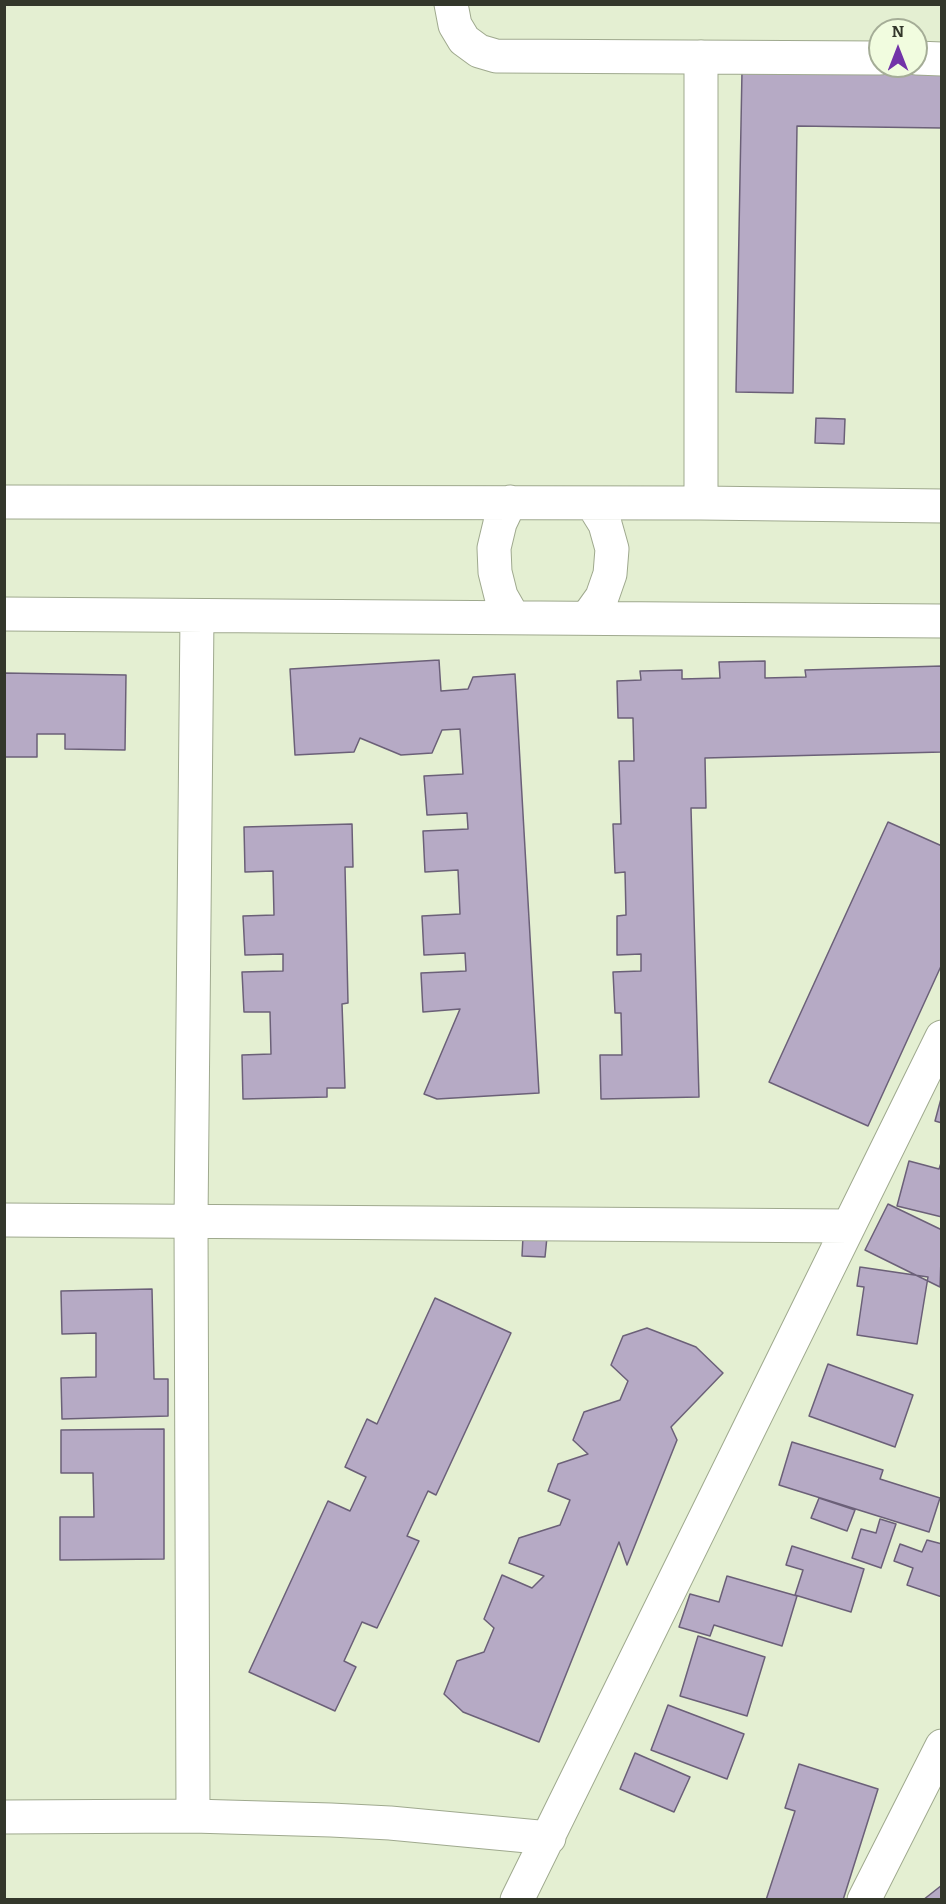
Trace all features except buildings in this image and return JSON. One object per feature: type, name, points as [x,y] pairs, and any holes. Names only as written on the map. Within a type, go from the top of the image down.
[{"type":"street","points":[[451,4],[455,25],[464,39],[479,51],[496,56],[868,58]]},
{"type":"street","points":[[701,57],[701,503]]},
{"type":"street","points":[[4,502],[510,502],[942,506]]},
{"type":"street","points":[[510,502],[500,523],[494,548],[495,572],[501,596],[513,617]]},
{"type":"street","points":[[587,618],[602,597],[610,574],[612,549],[605,524],[592,503]]},
{"type":"street","points":[[4,614],[942,621]]},
{"type":"street","points":[[193,1816],[191,1221],[197,616]]},
{"type":"street","points":[[517,1899],[942,1037]]},
{"type":"street","points":[[4,1220],[849,1226]]},
{"type":"street","points":[[864,1899],[942,1746]]},
{"type":"street","points":[[4,1816],[193,1816],[390,1823],[549,1838]]}]
